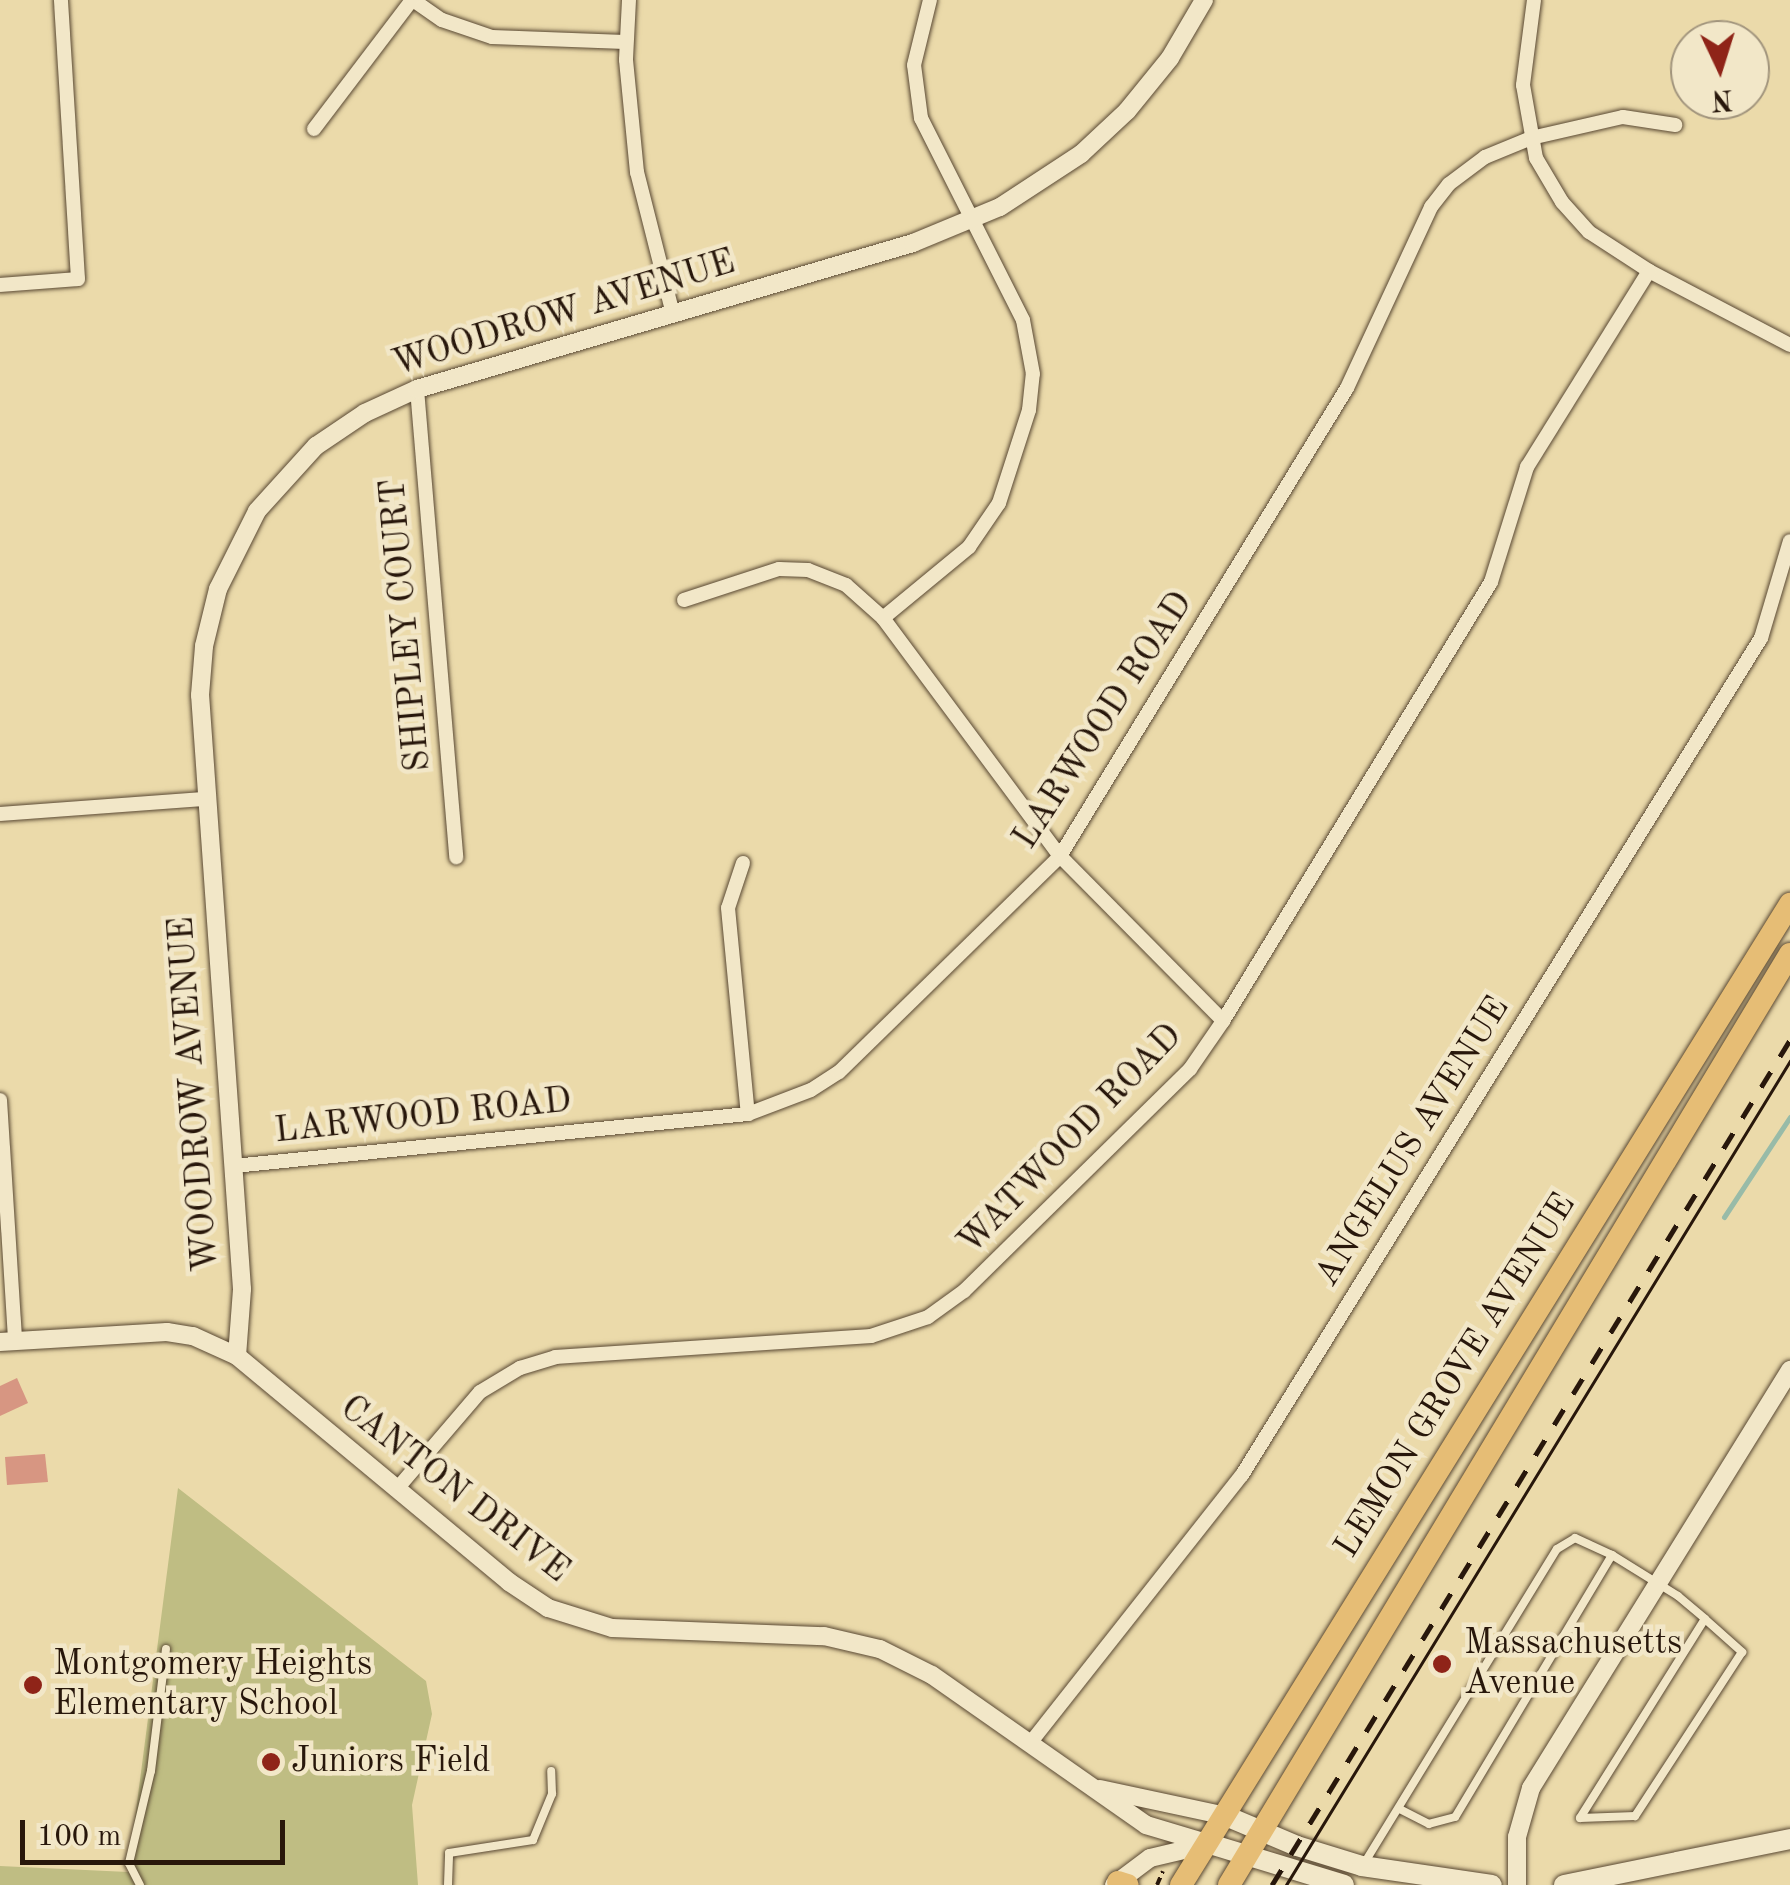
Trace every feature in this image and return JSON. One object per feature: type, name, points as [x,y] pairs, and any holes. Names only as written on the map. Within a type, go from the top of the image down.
[{"type":"main road","name":"LEMON GROVE AVENUE","points":[[1172,1878],[1210,1844],[1790,904]]},
{"type":"main road","name":"LEMON GROVE AVENUE","points":[[1230,1885],[1790,954]]},
{"type":"main road","points":[[1226,1816],[1362,1866],[1492,1885]]},
{"type":"main road","points":[[1567,1885],[1790,1839]]},
{"type":"main road","points":[[1210,1844],[1344,1885]]},
{"type":"street","points":[[0,286],[78,279],[61,0]]},
{"type":"street","points":[[314,129],[413,0],[442,20],[492,36],[625,42]]},
{"type":"street","points":[[629,0],[625,42],[636,172],[673,314]]},
{"type":"street","points":[[883,618],[969,547],[999,503],[1029,410],[1033,363],[1028,334],[928,135],[917,101],[918,41],[930,0]]},
{"type":"street","name":"WOODROW AVENUE","points":[[237,1356],[242,1290],[200,696],[204,646],[218,589],[242,536],[275,488],[316,446],[365,413],[417,389],[913,244],[971,220],[1055,174],[1104,133],[1165,65],[1204,0]]},
{"type":"street","points":[[1534,0],[1524,86],[1531,138],[1536,158],[1562,202],[1589,232],[1648,271],[1790,345]]},
{"type":"street","name":"LARWOOD ROAD","points":[[234,1166],[748,1114],[811,1090],[839,1072],[1060,856],[1347,388],[1431,206],[1448,184],[1477,161],[1531,138],[1623,117],[1675,125]]},
{"type":"street","name":"WATWOOD ROAD","points":[[396,1490],[480,1392],[520,1368],[555,1356],[870,1336],[928,1317],[964,1291],[1190,1069],[1223,1021],[1491,582],[1527,467],[1648,271]]},
{"type":"street","name":"SHIPLEY COURT","points":[[417,389],[456,857]]},
{"type":"street","name":"ANGELUS AVENUE","points":[[1031,1742],[1242,1476],[1761,638],[1790,542]]},
{"type":"street","points":[[684,600],[764,572],[794,569],[824,574],[846,584],[883,618],[1060,856],[1223,1021]]},
{"type":"street","points":[[0,814],[206,799]]},
{"type":"street","points":[[743,863],[728,908],[748,1114]]},
{"type":"street","points":[[0,1100],[8,1341]]},
{"type":"street","name":"CANTON DRIVE","points":[[8,1341],[167,1332],[193,1336],[237,1356],[521,1592],[562,1615],[612,1628],[824,1636],[862,1643],[916,1665],[1146,1825],[1210,1844]]},
{"type":"street","points":[[1518,1885],[1518,1836],[1531,1788],[1790,1370]]},
{"type":"street","name":"CANTON DRIVE","points":[[1090,1787],[1226,1816]]},
{"type":"street","points":[[1120,1884],[1150,1858],[1210,1844]]},
{"type":"lane","points":[[1362,1866],[1557,1549],[1575,1538],[1612,1555],[1705,1619],[1742,1652],[1635,1816],[1580,1818],[1705,1619]]},
{"type":"lane","points":[[1400,1809],[1429,1824],[1455,1817],[1612,1555]]},
{"type":"lane","points":[[140,1885],[129,1864],[151,1770],[166,1649]]},
{"type":"lane","points":[[448,1885],[449,1854],[533,1840],[552,1794],[551,1770]]},
{"type":"path","points":[[1157,1885],[1172,1878]]},
{"type":"shaded area","points":[[178,1488],[426,1681],[432,1714],[412,1805],[418,1885],[0,1885],[0,1866],[128,1872]]},
{"type":"building","points":[[17,1378],[28,1403],[0,1416],[0,1386]]},
{"type":"building","points":[[45,1454],[48,1482],[7,1485],[5,1457]]},
{"type":"waterway","points":[[1724,1217],[1790,1117]]},
{"type":"tram line","points":[[1286,1885],[1790,1061]]},
{"type":"railway","points":[[1272,1885],[1790,1040]]},
{"type":"place","name":"Massachusetts Avenue","points":[[1442,1664]]},
{"type":"place","name":"Montgomery Heights Elementary School","points":[[33,1685]]},
{"type":"place","name":"Juniors Field","points":[[271,1762]]}]
